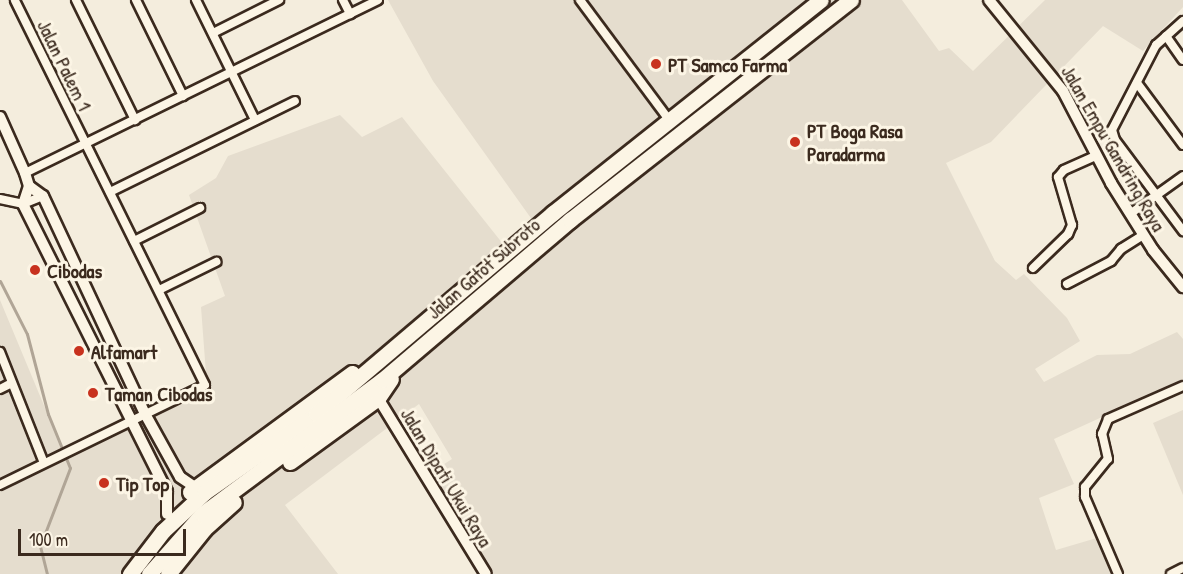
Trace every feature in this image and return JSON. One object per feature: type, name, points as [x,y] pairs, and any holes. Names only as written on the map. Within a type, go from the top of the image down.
[{"type":"highway","name":"Jalan Gatot Subroto","points":[[149,574],[202,514],[320,419],[388,354],[553,213],[821,0]]},
{"type":"highway","name":"Jalan Gatot Subroto","points":[[130,574],[164,531],[205,492],[399,366],[570,220],[851,0]]},
{"type":"highway","points":[[120,574],[167,514],[195,487],[356,370],[388,354]]},
{"type":"highway","points":[[168,574],[204,530],[230,505],[378,398],[399,366]]},
{"type":"street","name":"Jalan Palem 1","points":[[15,0],[205,385],[144,412]]},
{"type":"street","points":[[76,0],[135,120]]},
{"type":"street","points":[[136,0],[183,96]]},
{"type":"street","points":[[196,0],[255,120]]},
{"type":"street","points":[[213,33],[279,0]]},
{"type":"street","points":[[343,0],[350,14]]},
{"type":"street","points":[[25,173],[378,0]]},
{"type":"street","points":[[580,0],[669,121]]},
{"type":"street","name":"Jalan Empu Gandring Raya","points":[[989,0],[1063,91],[1096,156],[1130,214],[1143,235],[1183,287]]},
{"type":"street","points":[[1183,21],[1156,45],[1112,125],[1113,135],[1183,231]]},
{"type":"street","points":[[1166,36],[1183,60]]},
{"type":"street","points":[[1137,83],[1183,145]]},
{"type":"street","points":[[110,192],[295,101]]},
{"type":"street","points":[[0,117],[25,173],[28,186],[23,204],[167,492],[167,514]]},
{"type":"street","points":[[1033,268],[1068,234],[1072,225],[1058,177],[1064,170],[1096,156]]},
{"type":"street","points":[[1130,214],[1183,176]]},
{"type":"street","points":[[28,186],[43,196],[144,412],[180,477],[195,487]]},
{"type":"street","points":[[0,199],[23,204],[43,196]]},
{"type":"street","points":[[134,241],[200,208]]},
{"type":"street","points":[[1067,284],[1111,261],[1121,249],[1143,235]]},
{"type":"street","points":[[159,290],[216,262]]},
{"type":"street","points":[[0,352],[44,463]]},
{"type":"street","points":[[0,389],[12,383]]},
{"type":"street","points":[[1118,574],[1085,497],[1086,487],[1108,459],[1102,434],[1108,419],[1183,386]]},
{"type":"street","name":"Jalan Dipati Ukui Raya","points":[[378,398],[486,574]]},
{"type":"street","points":[[0,485],[75,449],[144,412]]},
{"type":"street","points":[[1171,574],[1183,568]]},
{"type":"shaded area","points":[[388,0],[902,0],[939,51],[949,48],[973,71],[1045,0],[1183,0],[1183,7],[1143,51],[1103,26],[991,142],[946,163],[995,261],[1016,280],[1024,274],[1067,318],[1080,341],[1035,369],[1044,382],[1097,355],[1130,354],[1177,332],[1183,339],[1183,380],[1054,439],[1074,484],[1039,498],[1056,550],[1107,535],[1124,574],[483,574],[421,479],[452,459],[419,404],[285,505],[338,574],[0,574],[0,300],[63,451],[207,387],[201,307],[225,296],[189,195],[216,178],[228,156],[340,115],[362,137],[402,117],[503,244],[533,221],[433,81]]},
{"type":"shaded area","points":[[1183,410],[1183,495],[1153,423]]},
{"type":"waterway","points":[[0,281],[27,334],[48,414],[70,468],[40,546],[47,574]]},
{"type":"place","name":"PT Samco Farma","points":[[656,64]]},
{"type":"place","name":"PT Boga Rasa Paradarma","points":[[795,142]]},
{"type":"place","name":"Cibodas","points":[[35,270]]},
{"type":"place","name":"Alfamart","points":[[79,351]]},
{"type":"place","name":"Taman Cibodas","points":[[93,393]]},
{"type":"place","name":"Tip Top","points":[[104,483]]}]
